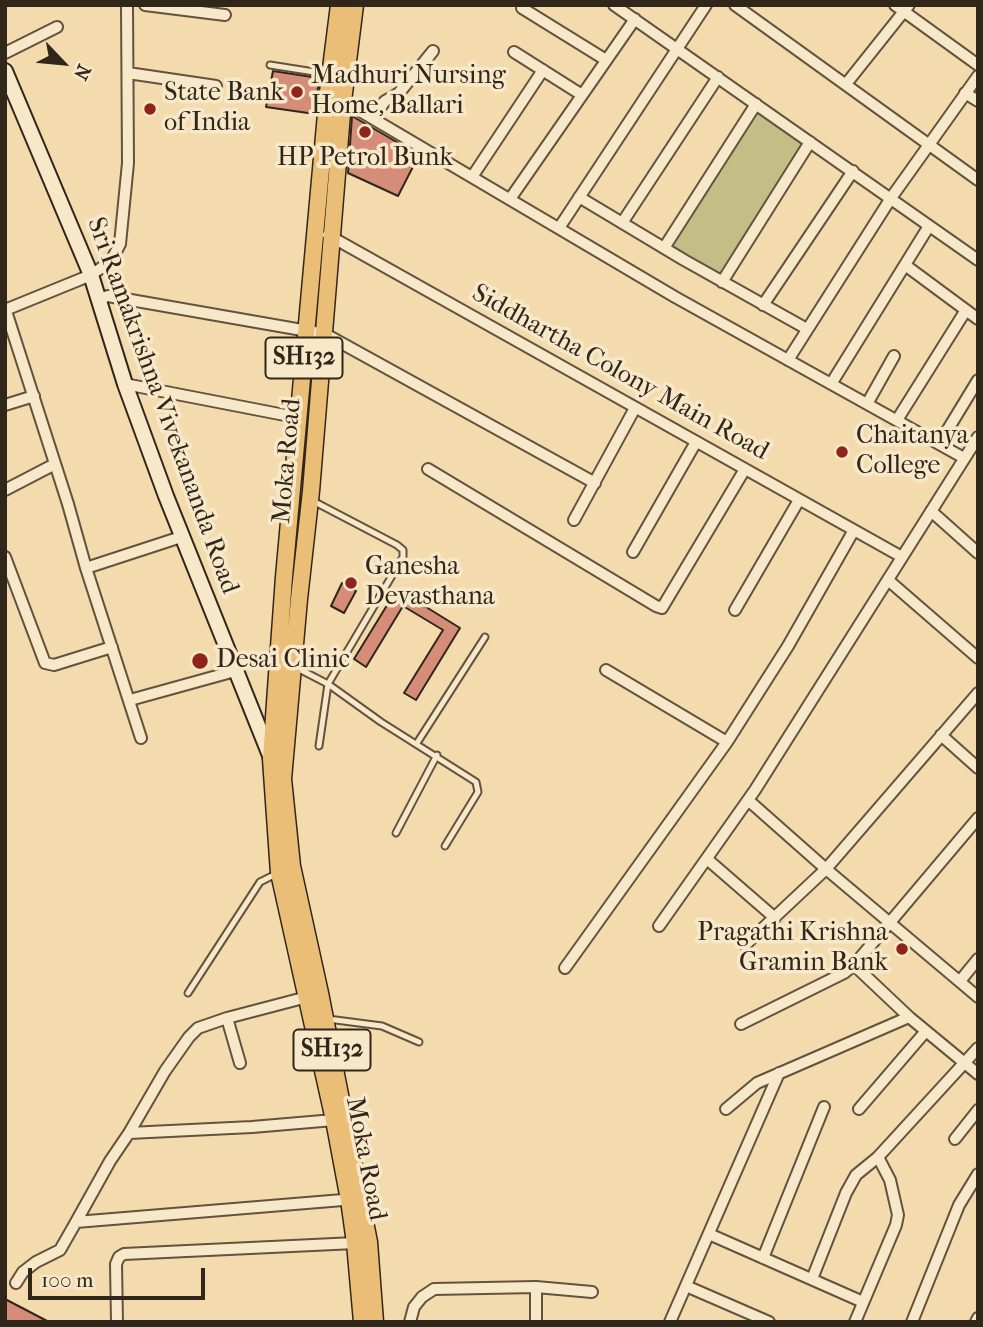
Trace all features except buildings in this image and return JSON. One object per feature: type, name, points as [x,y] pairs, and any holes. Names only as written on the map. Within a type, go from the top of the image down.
[{"type":"main road","name":"Moka Road","points":[[281,712],[306,330],[339,5]]},
{"type":"main road","name":"Moka Road","points":[[281,712],[294,667],[325,334],[343,101],[355,5]]},
{"type":"main road","name":"Sri Ramakrishna Vivekananda Road","points":[[5,71],[91,275],[125,384],[166,496],[235,671],[271,758],[283,779]]},
{"type":"main road","name":"SH132","points":[[271,758],[281,712]]},
{"type":"main road","name":"SH132","points":[[281,712],[283,779]]},
{"type":"main road","name":"Moka Road","points":[[271,758],[279,873],[314,995],[326,1019],[355,1199],[355,1243],[362,1322]]},
{"type":"main road","name":"Moka Road","points":[[283,779],[292,866],[334,1120],[369,1242],[375,1322]]},
{"type":"street","points":[[127,5],[128,163],[120,244],[110,261],[91,275],[5,309],[141,738]]},
{"type":"street","points":[[145,5],[225,15]]},
{"type":"street","points":[[614,5],[978,260]]},
{"type":"street","points":[[559,228],[706,5]]},
{"type":"street","points":[[735,5],[978,180]]},
{"type":"street","points":[[846,84],[903,7],[978,65]]},
{"type":"street","points":[[522,8],[606,61]]},
{"type":"street","points":[[510,199],[635,19]]},
{"type":"street","points":[[5,53],[57,27]]},
{"type":"street","points":[[373,118],[385,101],[399,93],[433,51]]},
{"type":"street","points":[[514,52],[582,95]]},
{"type":"street","points":[[472,177],[543,70]]},
{"type":"street","points":[[128,73],[216,86]]},
{"type":"street","points":[[788,360],[891,198],[978,76]]},
{"type":"street","points":[[622,223],[718,77]]},
{"type":"street","points":[[965,93],[978,101]]},
{"type":"street","points":[[343,101],[788,360],[964,458]]},
{"type":"street","points":[[664,248],[757,104]]},
{"type":"street","points":[[722,282],[810,142]]},
{"type":"street","points":[[763,305],[853,171]]},
{"type":"street","points":[[579,197],[807,329]]},
{"type":"street","points":[[831,384],[929,226]]},
{"type":"street","name":"Siddhartha Colony Main Road","points":[[316,229],[902,557]]},
{"type":"street","points":[[905,265],[978,318]]},
{"type":"street","points":[[99,299],[108,296],[325,334],[594,483]]},
{"type":"street","points":[[897,420],[966,310]]},
{"type":"street","points":[[867,404],[894,356]]},
{"type":"street","points":[[939,444],[978,380]]},
{"type":"street","points":[[125,384],[300,418]]},
{"type":"street","points":[[5,405],[34,396]]},
{"type":"street","points":[[574,520],[635,408]]},
{"type":"street","points":[[633,552],[696,442]]},
{"type":"street","points":[[659,926],[748,800],[964,458],[976,445]]},
{"type":"street","points":[[5,490],[55,464]]},
{"type":"street","points":[[428,469],[662,608],[745,469]]},
{"type":"street","points":[[735,610],[799,500]]},
{"type":"street","points":[[931,512],[978,553]]},
{"type":"street","points":[[565,968],[727,742],[788,646],[854,530]]},
{"type":"street","points":[[86,568],[184,536]]},
{"type":"street","points":[[5,557],[45,663],[54,665],[112,647]]},
{"type":"street","points":[[888,580],[978,658]]},
{"type":"street","points":[[606,670],[727,742]]},
{"type":"street","points":[[130,700],[235,671]]},
{"type":"street","points":[[745,945],[826,869],[978,693]]},
{"type":"street","points":[[941,735],[978,768]]},
{"type":"street","points":[[748,800],[978,997]]},
{"type":"street","points":[[741,1024],[844,973],[854,965],[978,818]]},
{"type":"street","points":[[707,859],[775,918]]},
{"type":"street","points":[[960,981],[978,960]]},
{"type":"street","points":[[854,965],[909,1017],[978,1074]]},
{"type":"street","points":[[16,1283],[23,1272],[36,1262],[60,1250],[165,1071],[198,1028],[314,995]]},
{"type":"street","points":[[726,1109],[751,1087],[909,1017]]},
{"type":"street","points":[[227,1018],[240,1063]]},
{"type":"street","points":[[859,1109],[926,1031]]},
{"type":"street","points":[[812,1279],[851,1183],[978,1048]]},
{"type":"street","points":[[670,1322],[779,1073]]},
{"type":"street","points":[[763,1258],[824,1107]]},
{"type":"street","points":[[955,1139],[978,1110]]},
{"type":"street","points":[[130,1133],[334,1120]]},
{"type":"street","points":[[855,1322],[898,1215],[890,1180],[877,1157]]},
{"type":"street","points":[[912,1322],[959,1205],[978,1174]]},
{"type":"street","points":[[76,1222],[355,1199]]},
{"type":"street","points":[[709,1234],[863,1302]]},
{"type":"street","points":[[117,1322],[116,1264],[124,1254],[355,1243]]},
{"type":"street","points":[[686,1286],[769,1322]]},
{"type":"street","points":[[536,1287],[536,1322]]},
{"type":"street","points":[[410,1322],[414,1307],[434,1289],[536,1287],[592,1292]]},
{"type":"lane","points":[[270,65],[330,74]]},
{"type":"lane","points":[[310,499],[397,545],[402,550],[403,557],[328,684],[319,746]]},
{"type":"lane","points":[[417,743],[485,637]]},
{"type":"lane","points":[[294,667],[328,684],[381,722],[476,782],[478,792],[445,846]]},
{"type":"lane","points":[[396,833],[436,755]]},
{"type":"lane","points":[[188,993],[260,883],[279,873]]},
{"type":"lane","points":[[326,1019],[382,1026],[419,1042]]},
{"type":"shaded area","points":[[755,107],[808,140],[722,278],[668,247]]},
{"type":"place","name":"Madhuri Nursing Home, Ballari","points":[[297,92]]},
{"type":"place","name":"State Bank of India","points":[[150,109]]},
{"type":"place","name":"HP Petrol Bunk","points":[[365,132]]},
{"type":"place","name":"Chaitanya College","points":[[842,452]]},
{"type":"place","name":"Ganesha Devasthana","points":[[351,583]]},
{"type":"place","name":"Desai Clinic","points":[[200,661]]},
{"type":"place","name":"Pragathi Krishna Gramin Bank","points":[[902,949]]}]
